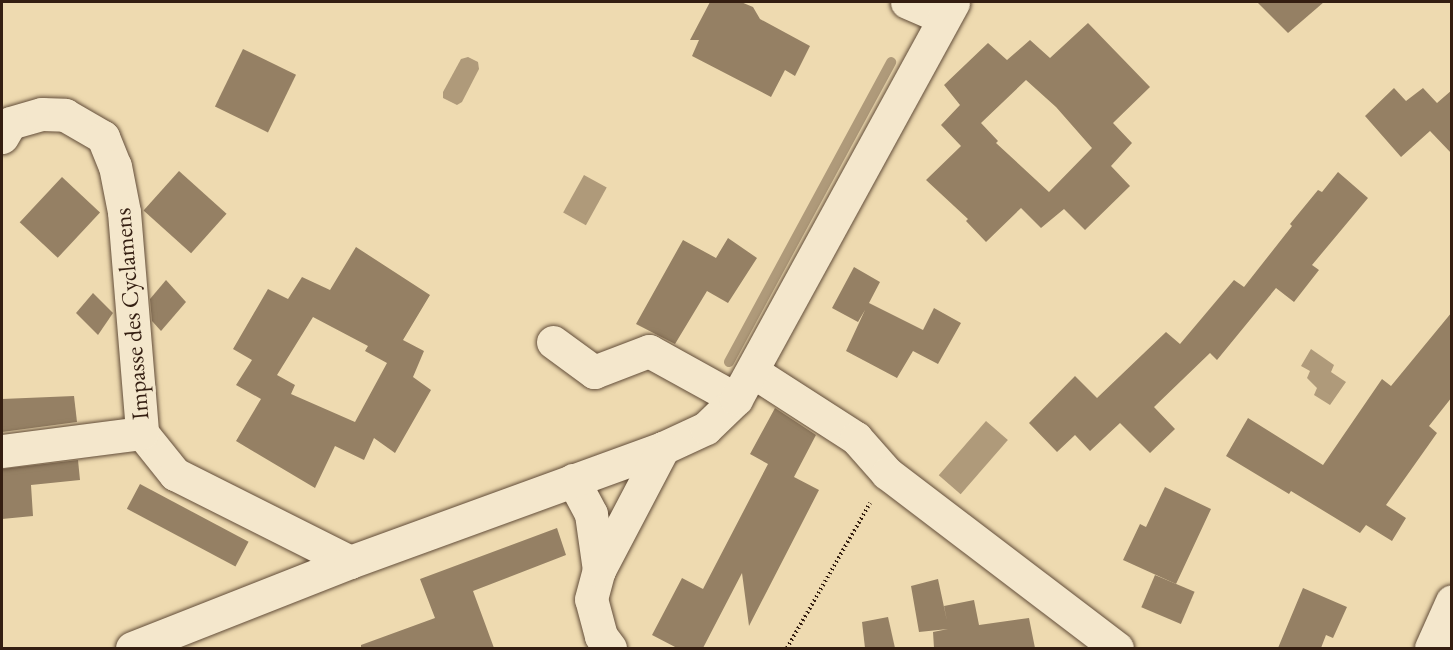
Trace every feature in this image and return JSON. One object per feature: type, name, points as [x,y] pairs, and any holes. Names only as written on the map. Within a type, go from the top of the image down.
[{"type":"street","points":[[132,648],[350,562],[663,448],[706,428],[736,399],[948,10],[907,2]]},
{"type":"street","name":"Impasse des Cyclamens","points":[[2,137],[10,123],[42,114],[65,115],[103,136],[116,166],[124,212],[141,433],[175,474],[350,562]]},
{"type":"street","points":[[553,342],[594,372],[649,351],[736,399]]},
{"type":"street","points":[[752,371],[856,438],[887,473],[1117,648]]},
{"type":"street","points":[[2,451],[141,433]]},
{"type":"street","points":[[610,648],[601,636],[591,599],[599,570],[663,448]]},
{"type":"street","points":[[573,480],[591,514],[599,570]]},
{"type":"street","points":[[1431,648],[1452,601]]},
{"type":"path","points":[[787,648],[887,473]]},
{"type":"shaded area","points":[[468,57],[478,62],[479,69],[462,102],[457,105],[443,98],[443,92],[461,59]]},
{"type":"shaded area","points":[[584,175],[607,188],[586,225],[563,213]]},
{"type":"shaded area","points":[[1311,349],[1334,365],[1331,372],[1346,382],[1330,405],[1314,395],[1317,388],[1307,378],[1310,371],[1301,366]]},
{"type":"shaded area","points":[[986,421],[1008,440],[961,494],[939,475]]},
{"type":"building","points":[[710,2],[741,2],[753,7],[760,19],[810,46],[795,76],[785,70],[771,97],[692,56],[699,40],[690,40]]},
{"type":"building","points":[[1257,2],[1324,2],[1288,33]]},
{"type":"building","points":[[1088,23],[1150,87],[1113,123],[1132,143],[1111,166],[1130,186],[1085,230],[1064,209],[1041,228],[1021,208],[986,242],[966,221],[968,219],[926,180],[961,146],[941,125],[960,105],[944,85],[988,43],[1007,60],[1030,40],[1050,58]],"holes":[[[1026,80],[1056,107],[1092,148],[1049,192],[996,143],[998,141],[981,123]]]},
{"type":"building","points":[[243,49],[296,75],[268,132],[215,107]]},
{"type":"building","points":[[1394,88],[1406,101],[1423,88],[1437,103],[1452,90],[1452,154],[1430,131],[1401,157],[1365,116]]},
{"type":"building","points":[[179,171],[227,214],[191,253],[144,210]]},
{"type":"building","points":[[1338,172],[1368,198],[1312,265],[1319,270],[1294,302],[1276,288],[1217,360],[1210,353],[1154,407],[1175,429],[1150,453],[1120,423],[1090,451],[1075,435],[1057,452],[1029,423],[1075,376],[1097,398],[1166,332],[1180,344],[1234,280],[1244,287],[1292,226],[1290,224],[1318,190],[1322,192]]},
{"type":"building","points":[[62,177],[100,212],[58,258],[20,222]]},
{"type":"building","points":[[728,238],[757,258],[728,303],[707,291],[675,344],[636,324],[683,240],[716,258]]},
{"type":"building","points":[[356,247],[430,295],[403,340],[424,351],[413,377],[431,390],[395,453],[374,438],[364,460],[335,446],[315,488],[236,441],[261,399],[236,385],[252,360],[233,349],[268,289],[288,299],[302,277],[330,290]],"holes":[[[313,317],[368,346],[365,351],[387,363],[355,422],[291,394],[295,385],[277,375]]]},
{"type":"building","points":[[854,267],[880,282],[869,303],[923,330],[934,308],[961,323],[938,364],[913,351],[897,378],[846,351],[865,310],[858,322],[832,308]]},
{"type":"building","points":[[166,280],[186,302],[161,331],[152,321],[150,299]]},
{"type":"building","points":[[93,293],[113,313],[98,335],[76,313]]},
{"type":"building","points":[[1452,312],[1452,397],[1429,426],[1437,433],[1386,505],[1406,518],[1392,541],[1366,525],[1360,533],[1291,491],[1289,494],[1226,456],[1248,418],[1323,465],[1382,379],[1391,386]]},
{"type":"building","points":[[74,396],[77,422],[2,432],[2,399]]},
{"type":"building","points":[[775,408],[816,435],[794,477],[819,490],[749,626],[742,573],[703,648],[677,648],[652,635],[682,578],[703,589],[768,464],[750,454]]},
{"type":"building","points":[[78,460],[80,480],[31,485],[33,516],[2,519],[2,469]]},
{"type":"building","points":[[140,484],[249,542],[235,566],[127,509]]},
{"type":"building","points":[[1165,487],[1211,509],[1176,584],[1123,560],[1140,524],[1146,527]]},
{"type":"building","points":[[557,528],[566,555],[473,591],[494,648],[361,648],[361,645],[435,618],[420,579]]},
{"type":"building","points":[[1155,575],[1195,592],[1181,624],[1141,607]]},
{"type":"building","points":[[938,579],[947,621],[944,606],[974,600],[979,625],[1029,618],[1035,648],[934,648],[933,632],[948,629],[919,632],[911,586]]},
{"type":"building","points":[[1303,588],[1347,607],[1333,638],[1326,635],[1321,648],[1278,648]]},
{"type":"building","points":[[888,617],[895,648],[865,648],[862,622]]},
{"type":"waterway","points":[[729,362],[891,62]]}]
